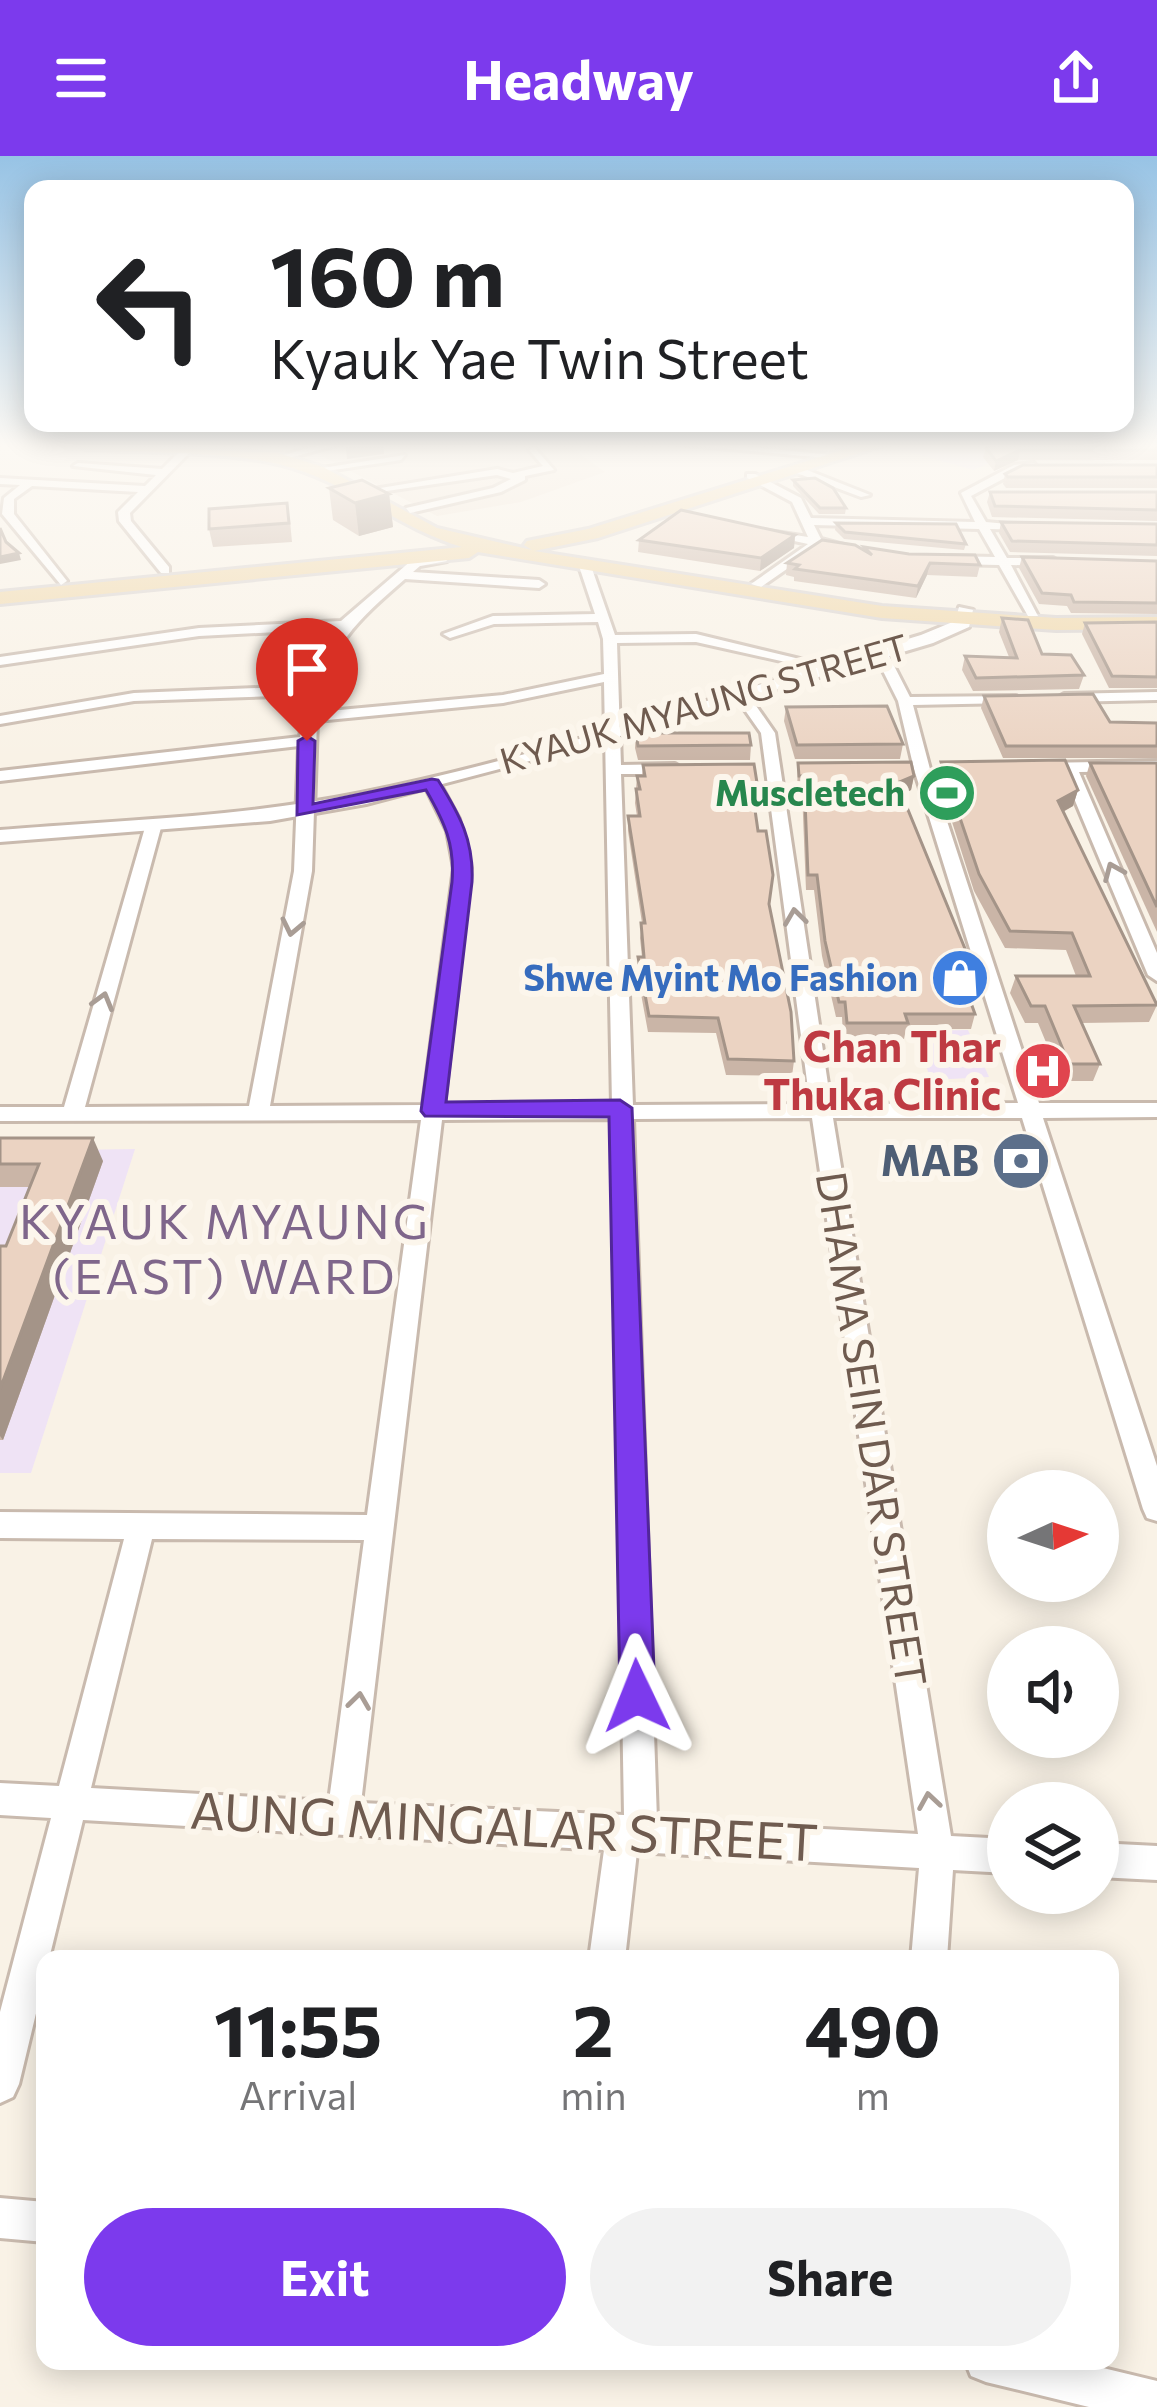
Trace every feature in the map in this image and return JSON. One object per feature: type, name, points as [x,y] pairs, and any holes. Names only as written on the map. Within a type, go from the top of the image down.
[{"type":"main road","points":[[0,595],[61,580],[402,549]]},
{"type":"main road","points":[[0,595],[463,549]]},
{"type":"main road","points":[[515,549],[965,615],[1157,618]]},
{"type":"main road","points":[[536,549],[861,609],[1157,618]]},
{"type":"main road","points":[[589,549],[592,560]]},
{"type":"street","points":[[36,549],[61,580]]},
{"type":"street","points":[[148,549],[165,570]]},
{"type":"street","points":[[258,1112],[303,871],[307,741],[314,690],[344,626],[400,574],[416,563],[480,549]]},
{"type":"street","points":[[758,584],[808,549]]},
{"type":"street","points":[[856,549],[862,550]]},
{"type":"street","points":[[994,549],[1033,613]]},
{"type":"street","points":[[928,558],[1067,562]]},
{"type":"street","points":[[592,560],[610,639],[632,1832],[609,1950]]},
{"type":"street","points":[[400,574],[539,584]]},
{"type":"street","name":"KYAUK MYAUNG STREET","points":[[0,836],[304,811],[432,784],[881,653],[959,628],[965,615]]},
{"type":"street","points":[[450,634],[493,620],[604,618]]},
{"type":"street","points":[[0,661],[200,632],[344,626]]},
{"type":"street","points":[[610,639],[696,638],[826,668]]},
{"type":"street","points":[[881,653],[905,701],[922,769],[1157,1509]]},
{"type":"street","points":[[310,717],[503,699],[610,676]]},
{"type":"street","points":[[0,720],[134,697],[314,690]]},
{"type":"street","name":"DHAMA SEIN DAR STREET","points":[[740,693],[768,733],[821,1109],[938,1852],[930,1950]]},
{"type":"street","points":[[905,701],[1154,701]]},
{"type":"street","points":[[0,776],[307,741]]},
{"type":"street","points":[[1027,768],[1157,766]]},
{"type":"street","points":[[1069,767],[1157,975]]},
{"type":"street","points":[[612,770],[705,769]]},
{"type":"street","points":[[343,1817],[464,855],[458,829],[432,784]]},
{"type":"street","points":[[72,1114],[154,824]]},
{"type":"street","points":[[0,1114],[620,1108],[1157,1110]]},
{"type":"street","points":[[0,1526],[382,1528]]},
{"type":"street","points":[[0,2084],[141,1526]]},
{"type":"street","name":"AUNG MINGALAR STREET","points":[[0,1799],[987,1855]]},
{"type":"street","points":[[1119,1861],[1157,1863]]},
{"type":"street","points":[[0,2218],[36,2221]]},
{"type":"street","points":[[1024,2370],[1157,2402]]},
{"type":"shaded area","points":[[968,1030],[989,1077],[931,1080],[914,1031]]},
{"type":"shaded area","points":[[135,1149],[31,1473],[0,1473],[0,1151]]},
{"type":"building","points":[[0,549],[19,553],[0,557]]},
{"type":"building","points":[[700,549],[774,549],[761,558]]},
{"type":"building","points":[[808,549],[862,549],[872,555],[866,549],[877,549],[975,555],[980,565],[930,563],[918,586],[795,569],[799,565],[787,563]]},
{"type":"building","points":[[1022,557],[1157,561],[1157,603],[1074,602],[1071,595],[1042,593]]},
{"type":"building","points":[[1002,618],[1028,620],[1042,654],[1071,655],[1084,675],[976,678],[965,656],[1017,658]]},
{"type":"building","points":[[1157,622],[1157,677],[1112,676],[1085,623]]},
{"type":"building","points":[[1093,694],[1110,722],[1157,723],[1157,746],[1006,746],[984,696]]},
{"type":"building","points":[[887,706],[903,744],[797,745],[786,707]]},
{"type":"building","points":[[636,733],[749,733],[751,745],[638,746]]},
{"type":"building","points":[[1065,760],[1078,790],[1058,801],[1157,1005],[1074,1006],[1100,1064],[1069,1064],[1045,1006],[1031,1006],[1016,976],[1090,976],[1072,933],[1010,931],[979,874],[941,762]]},
{"type":"building","points":[[911,762],[914,776],[897,783],[975,973],[967,973],[975,992],[967,992],[975,1014],[905,1014],[908,1023],[847,1023],[825,941],[817,875],[808,875],[804,776],[799,776],[798,763]]},
{"type":"building","points":[[1090,763],[1157,763],[1157,907]]},
{"type":"building","points":[[754,764],[758,789],[752,789],[758,831],[766,831],[773,875],[769,904],[791,1012],[794,1061],[728,1059],[718,1018],[649,1016],[638,957],[644,957],[641,923],[645,923],[628,816],[640,816],[636,789],[640,789],[637,776],[645,776],[643,765]]},
{"type":"building","points":[[0,1138],[93,1138],[0,1389],[0,1246],[6,1246],[39,1164],[0,1164]]},
{"type":"place","name":"Muscletech","points":[[947,793]]},
{"type":"place","name":"Shwe Myint Mo Fashion","points":[[960,978]]},
{"type":"place","name":"Chan Thar Thuka Clinic","points":[[1043,1071]]},
{"type":"place","name":"MAB","points":[[1021,1161]]},
{"type":"district","name":"KYAUK MYAUNG (EAST) WARD","points":[[225,1250]]},
{"type":"route","points":[[307,741],[304,811],[432,784],[458,829],[464,855],[462,882],[434,1111],[620,1108],[637,1696]]}]
